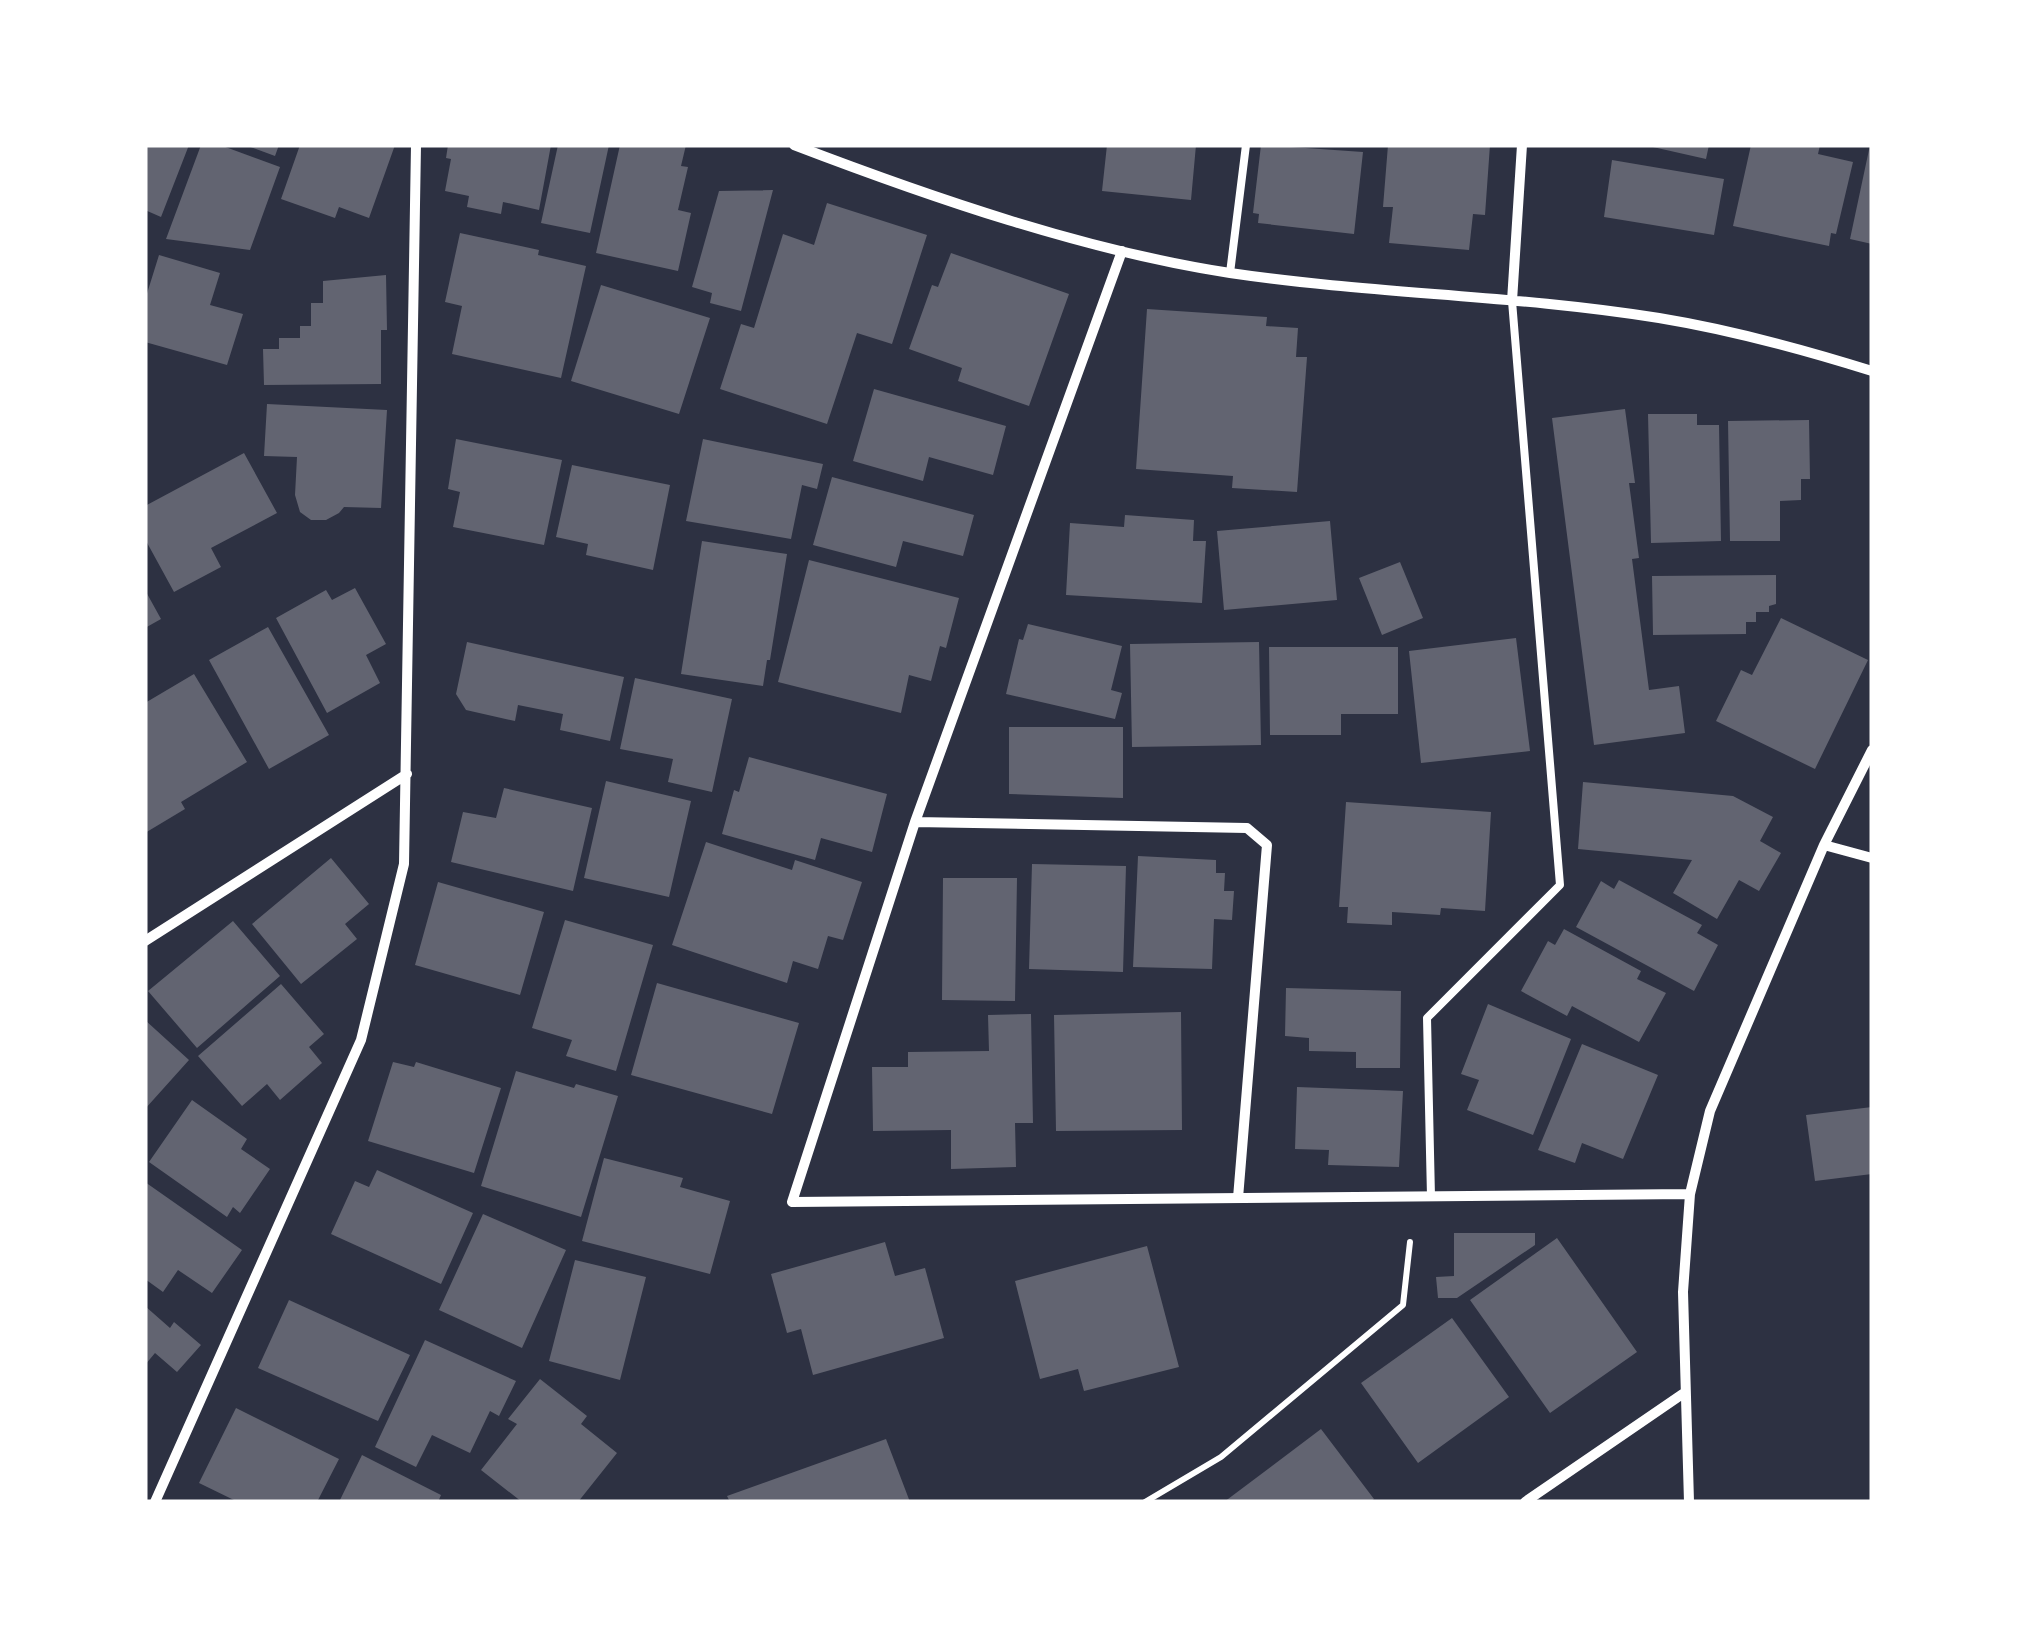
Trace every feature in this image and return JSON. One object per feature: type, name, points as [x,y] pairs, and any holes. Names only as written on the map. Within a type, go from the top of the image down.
[{"type":"street","points":[[155,1502],[362,1040],[404,864],[416,145]]},
{"type":"street","points":[[794,145],[894,183],[1122,251],[1230,273],[1659,318],[1794,346],[1872,371]]},
{"type":"street","points":[[1512,301],[1522,145]]},
{"type":"street","points":[[1122,251],[915,822],[792,1202],[1690,1194]]},
{"type":"street","points":[[1689,1502],[1683,1292],[1690,1194],[1710,1111],[1824,845],[1872,750]]},
{"type":"street","points":[[145,941],[408,774]]},
{"type":"street","points":[[915,822],[1247,828],[1266,845],[1238,1198]]},
{"type":"street","points":[[1824,845],[1872,858]]},
{"type":"street","points":[[1526,1502],[1684,1393]]},
{"type":"lane","points":[[1230,273],[1246,145]]},
{"type":"lane","points":[[1431,1197],[1426,1018],[1560,885],[1512,301]]},
{"type":"path","points":[[1144,1502],[1220,1458],[1402,1305],[1416,1197]]},
{"type":"building","points":[[145,145],[189,145],[161,217],[145,210]]},
{"type":"building","points":[[201,145],[220,145],[280,167],[250,250],[166,239]]},
{"type":"building","points":[[245,145],[279,145],[275,156]]},
{"type":"building","points":[[300,145],[395,145],[369,218],[339,207],[335,218],[281,199]]},
{"type":"building","points":[[448,145],[551,145],[539,210],[503,202],[501,214],[467,207],[469,196],[445,191],[451,159],[446,158]]},
{"type":"building","points":[[558,145],[609,145],[590,233],[541,223]]},
{"type":"building","points":[[620,145],[686,145],[681,166],[688,167],[678,210],[691,213],[678,271],[596,253]]},
{"type":"building","points":[[1107,145],[1196,145],[1191,200],[1102,191]]},
{"type":"building","points":[[1261,145],[1363,152],[1354,234],[1258,223],[1259,214],[1253,213]]},
{"type":"building","points":[[1388,145],[1490,145],[1485,215],[1473,214],[1469,250],[1389,243],[1393,207],[1383,207]]},
{"type":"building","points":[[1644,145],[1709,145],[1706,159]]},
{"type":"building","points":[[1751,145],[1820,145],[1818,154],[1853,162],[1836,234],[1831,233],[1829,246],[1733,226]]},
{"type":"building","points":[[1872,145],[1872,244],[1850,239]]},
{"type":"building","points":[[1612,160],[1724,179],[1714,235],[1604,217]]},
{"type":"building","points":[[773,190],[741,311],[710,303],[712,293],[692,287],[719,191]]},
{"type":"building","points":[[827,203],[927,235],[892,344],[857,333],[827,424],[720,389],[741,324],[754,328],[783,234],[814,245]]},
{"type":"building","points":[[460,233],[539,250],[538,255],[586,266],[561,378],[452,354],[462,306],[445,302]]},
{"type":"building","points":[[951,253],[1069,294],[1029,406],[958,381],[962,368],[909,349],[932,285],[938,287]]},
{"type":"building","points":[[159,255],[220,273],[210,305],[243,314],[227,365],[145,342],[145,300]]},
{"type":"building","points":[[386,275],[387,330],[381,330],[381,384],[264,385],[263,349],[279,349],[279,338],[300,338],[300,326],[311,326],[311,303],[323,303],[323,281]]},
{"type":"building","points":[[601,285],[710,318],[679,414],[571,381]]},
{"type":"building","points":[[1147,309],[1267,317],[1266,326],[1298,328],[1296,357],[1307,357],[1297,492],[1232,488],[1233,476],[1136,469]]},
{"type":"building","points":[[874,389],[1006,426],[993,475],[929,457],[923,481],[853,461]]},
{"type":"building","points":[[267,404],[387,410],[381,508],[344,507],[326,520],[311,520],[300,512],[295,495],[297,457],[264,456]]},
{"type":"building","points":[[1625,409],[1635,483],[1629,483],[1639,558],[1632,559],[1649,690],[1679,686],[1685,733],[1594,745],[1552,418]]},
{"type":"building","points":[[1648,414],[1697,414],[1697,425],[1719,425],[1721,541],[1651,543]]},
{"type":"building","points":[[1809,420],[1810,479],[1801,479],[1801,500],[1780,501],[1780,541],[1730,541],[1728,421]]},
{"type":"building","points":[[456,439],[562,460],[544,545],[453,527],[460,492],[448,489]]},
{"type":"building","points":[[703,439],[823,464],[817,489],[802,485],[791,539],[686,521]]},
{"type":"building","points":[[244,453],[277,513],[211,548],[221,567],[174,592],[145,539],[145,506]]},
{"type":"building","points":[[572,465],[670,485],[653,570],[586,555],[588,544],[556,537]]},
{"type":"building","points":[[832,477],[974,515],[963,556],[903,541],[896,567],[813,545]]},
{"type":"building","points":[[1125,515],[1194,520],[1193,541],[1206,541],[1202,603],[1066,595],[1070,523],[1124,527]]},
{"type":"building","points":[[1330,521],[1337,600],[1224,610],[1217,531]]},
{"type":"building","points":[[702,541],[787,554],[763,686],[681,674]]},
{"type":"building","points":[[809,560],[959,598],[946,648],[940,646],[931,681],[909,675],[901,713],[778,682]]},
{"type":"building","points":[[1400,562],[1423,618],[1382,635],[1359,578]]},
{"type":"building","points":[[1776,575],[1776,604],[1769,606],[1769,612],[1756,612],[1756,622],[1746,622],[1746,634],[1653,635],[1652,576]]},
{"type":"building","points":[[355,588],[386,644],[366,655],[380,683],[327,713],[276,618],[326,590],[332,600]]},
{"type":"building","points":[[145,590],[161,619],[145,628]]},
{"type":"building","points":[[1781,618],[1868,660],[1815,769],[1716,721],[1741,670],[1752,675]]},
{"type":"building","points":[[1028,624],[1122,646],[1111,690],[1122,693],[1115,719],[1006,694],[1019,639],[1023,640]]},
{"type":"building","points":[[268,627],[329,735],[269,769],[209,660]]},
{"type":"building","points":[[1516,638],[1530,751],[1421,763],[1409,651]]},
{"type":"building","points":[[467,642],[624,677],[610,741],[560,730],[563,714],[518,705],[515,721],[466,710],[456,694]]},
{"type":"building","points":[[1259,642],[1261,745],[1132,747],[1130,644]]},
{"type":"building","points":[[1269,647],[1398,647],[1398,714],[1341,714],[1341,735],[1270,735]]},
{"type":"building","points":[[194,674],[247,762],[181,802],[185,809],[145,833],[145,703]]},
{"type":"building","points":[[635,678],[732,699],[712,792],[668,782],[673,759],[620,749]]},
{"type":"building","points":[[1009,727],[1123,727],[1123,798],[1009,794]]},
{"type":"building","points":[[749,757],[887,794],[872,852],[821,838],[815,860],[722,834],[734,790],[739,792]]},
{"type":"building","points":[[606,781],[691,801],[669,897],[584,878]]},
{"type":"building","points":[[1583,782],[1733,796],[1773,817],[1760,841],[1781,853],[1759,891],[1739,880],[1717,919],[1673,893],[1692,860],[1578,849]]},
{"type":"building","points":[[504,788],[592,808],[573,891],[451,862],[463,812],[496,818]]},
{"type":"building","points":[[1346,802],[1491,812],[1485,911],[1441,908],[1440,915],[1392,912],[1392,925],[1347,923],[1348,907],[1339,907]]},
{"type":"building","points":[[706,842],[792,870],[795,860],[862,882],[843,940],[828,936],[818,969],[793,961],[787,983],[672,945]]},
{"type":"building","points":[[1138,856],[1216,860],[1216,873],[1225,873],[1224,891],[1234,891],[1232,920],[1214,919],[1212,969],[1133,967]]},
{"type":"building","points":[[331,858],[369,904],[345,924],[357,939],[301,984],[252,924]]},
{"type":"building","points":[[1032,864],[1126,866],[1123,972],[1029,969]]},
{"type":"building","points":[[943,878],[1017,878],[1015,1001],[942,1000]]},
{"type":"building","points":[[1619,880],[1702,925],[1697,933],[1718,945],[1694,991],[1576,927],[1601,881],[1614,889]]},
{"type":"building","points":[[438,882],[544,912],[520,995],[415,965]]},
{"type":"building","points":[[565,920],[653,945],[616,1071],[566,1056],[572,1040],[532,1028]]},
{"type":"building","points":[[233,921],[280,976],[197,1048],[148,991]]},
{"type":"building","points":[[1564,929],[1641,971],[1637,979],[1666,993],[1639,1042],[1572,1006],[1567,1016],[1521,991],[1548,941],[1555,945]]},
{"type":"building","points":[[657,983],[799,1023],[772,1114],[631,1075]]},
{"type":"building","points":[[281,984],[324,1034],[309,1047],[322,1063],[280,1100],[267,1084],[242,1106],[198,1056]]},
{"type":"building","points":[[1286,988],[1401,991],[1400,1068],[1356,1068],[1356,1052],[1309,1051],[1309,1038],[1285,1036]]},
{"type":"building","points":[[1488,1004],[1571,1039],[1533,1135],[1467,1110],[1479,1080],[1461,1074]]},
{"type":"building","points":[[1181,1012],[1182,1130],[1056,1131],[1054,1015]]},
{"type":"building","points":[[1031,1014],[1033,1123],[1015,1123],[1016,1167],[951,1169],[951,1130],[873,1131],[872,1067],[908,1067],[908,1052],[989,1051],[988,1015]]},
{"type":"building","points":[[145,1020],[189,1060],[145,1109]]},
{"type":"building","points":[[1582,1044],[1658,1075],[1623,1159],[1582,1143],[1575,1163],[1538,1150]]},
{"type":"building","points":[[393,1062],[414,1067],[416,1062],[501,1088],[474,1173],[368,1141]]},
{"type":"building","points":[[516,1071],[618,1096],[581,1217],[481,1186]]},
{"type":"building","points":[[1297,1087],[1403,1091],[1399,1167],[1328,1165],[1329,1150],[1295,1149]]},
{"type":"building","points":[[192,1100],[247,1139],[241,1149],[270,1169],[240,1213],[233,1207],[227,1217],[149,1162]]},
{"type":"building","points":[[1872,1107],[1872,1174],[1815,1181],[1806,1115]]},
{"type":"building","points":[[604,1158],[683,1178],[680,1187],[730,1201],[710,1274],[582,1241]]},
{"type":"building","points":[[377,1170],[473,1213],[441,1284],[331,1234],[355,1181],[369,1187]]},
{"type":"building","points":[[145,1182],[242,1250],[212,1293],[178,1270],[163,1292],[145,1279]]},
{"type":"building","points":[[483,1214],[566,1250],[522,1348],[439,1310]]},
{"type":"building","points":[[1454,1233],[1535,1233],[1535,1245],[1457,1298],[1438,1298],[1436,1277],[1454,1276]]},
{"type":"building","points":[[1557,1238],[1637,1352],[1550,1413],[1470,1300]]},
{"type":"building","points":[[885,1242],[895,1276],[925,1268],[944,1338],[813,1375],[801,1329],[787,1333],[771,1274]]},
{"type":"building","points":[[1147,1246],[1179,1367],[1084,1391],[1078,1369],[1040,1379],[1015,1281]]},
{"type":"building","points":[[575,1260],[646,1277],[620,1380],[549,1361]]},
{"type":"building","points":[[289,1300],[410,1355],[378,1421],[258,1368]]},
{"type":"building","points":[[145,1306],[170,1328],[174,1322],[201,1345],[177,1372],[155,1353],[145,1365]]},
{"type":"building","points":[[1452,1318],[1509,1397],[1418,1463],[1361,1383]]},
{"type":"building","points":[[425,1340],[516,1381],[499,1416],[490,1411],[470,1453],[432,1435],[416,1467],[375,1447]]},
{"type":"building","points":[[540,1379],[587,1416],[581,1424],[617,1453],[578,1502],[522,1502],[481,1470],[517,1424],[508,1419]]},
{"type":"building","points":[[236,1408],[339,1459],[317,1502],[238,1502],[199,1483]]},
{"type":"building","points":[[1321,1429],[1374,1499],[1224,1502]]},
{"type":"building","points":[[886,1439],[910,1502],[730,1502],[727,1496]]},
{"type":"building","points":[[362,1455],[441,1495],[438,1502],[339,1502]]}]
